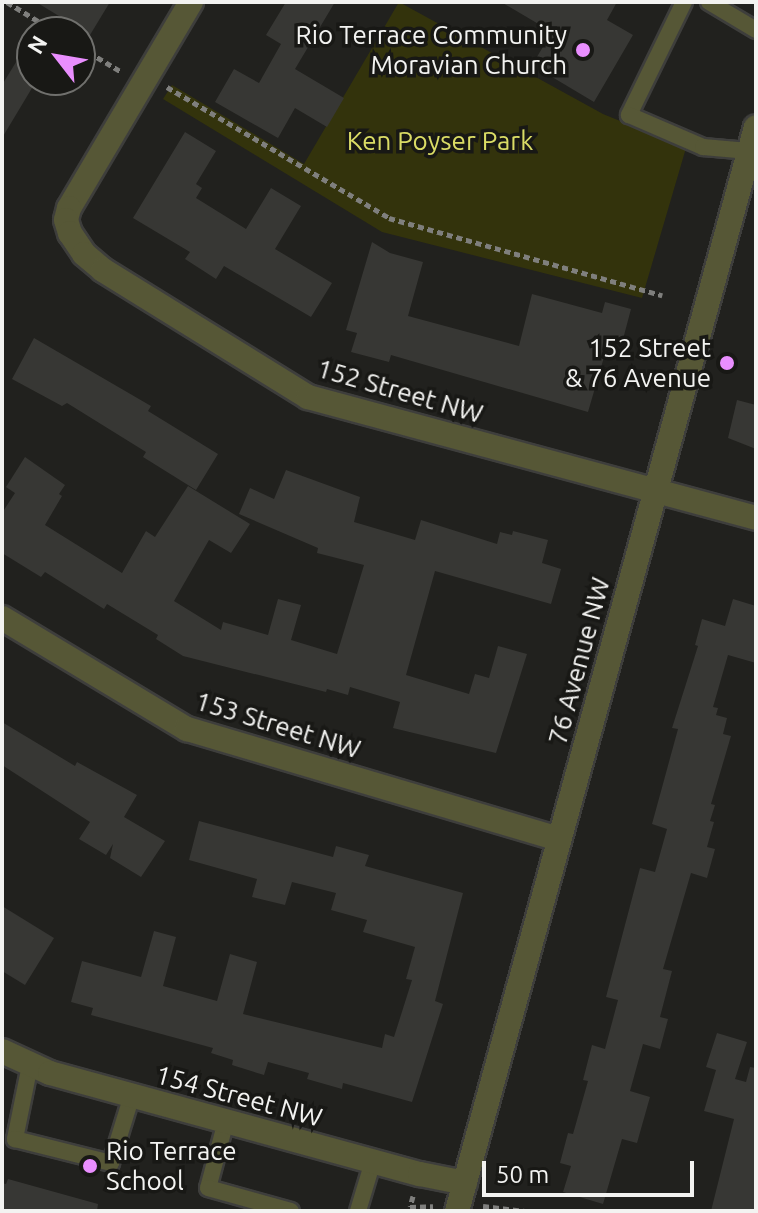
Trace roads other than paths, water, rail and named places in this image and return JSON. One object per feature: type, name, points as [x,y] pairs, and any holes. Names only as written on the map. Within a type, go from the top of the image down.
[{"type":"street","name":"152 Street NW","points":[[191,2],[69,208],[66,220],[77,246],[103,270],[308,397],[756,518]]},
{"type":"street","name":"76 Avenue NW","points":[[457,1211],[655,490],[753,152],[756,127]]},
{"type":"street","name":"153 Street NW","points":[[2,618],[187,729],[559,839]]},
{"type":"street","name":"154 Street NW","points":[[2,1051],[30,1065],[132,1095],[465,1183]]},
{"type":"lane","points":[[684,2],[629,115],[703,147],[753,152]]},
{"type":"lane","points":[[709,2],[756,30]]},
{"type":"lane","points":[[30,1065],[15,1139],[111,1163],[132,1095]]},
{"type":"lane","points":[[226,1121],[208,1188],[291,1211]]},
{"type":"lane","points":[[358,1211],[373,1161]]},
{"type":"place","name":"Rio Terrace Community Moravian Church","points":[[583,50]]},
{"type":"place","name":"152 Street & 76 Avenue","points":[[727,363]]},
{"type":"place","name":"Rio Terrace School","points":[[90,1166]]},
{"type":"park label","name":"Ken Poyser Park","points":[[440,141]]}]
